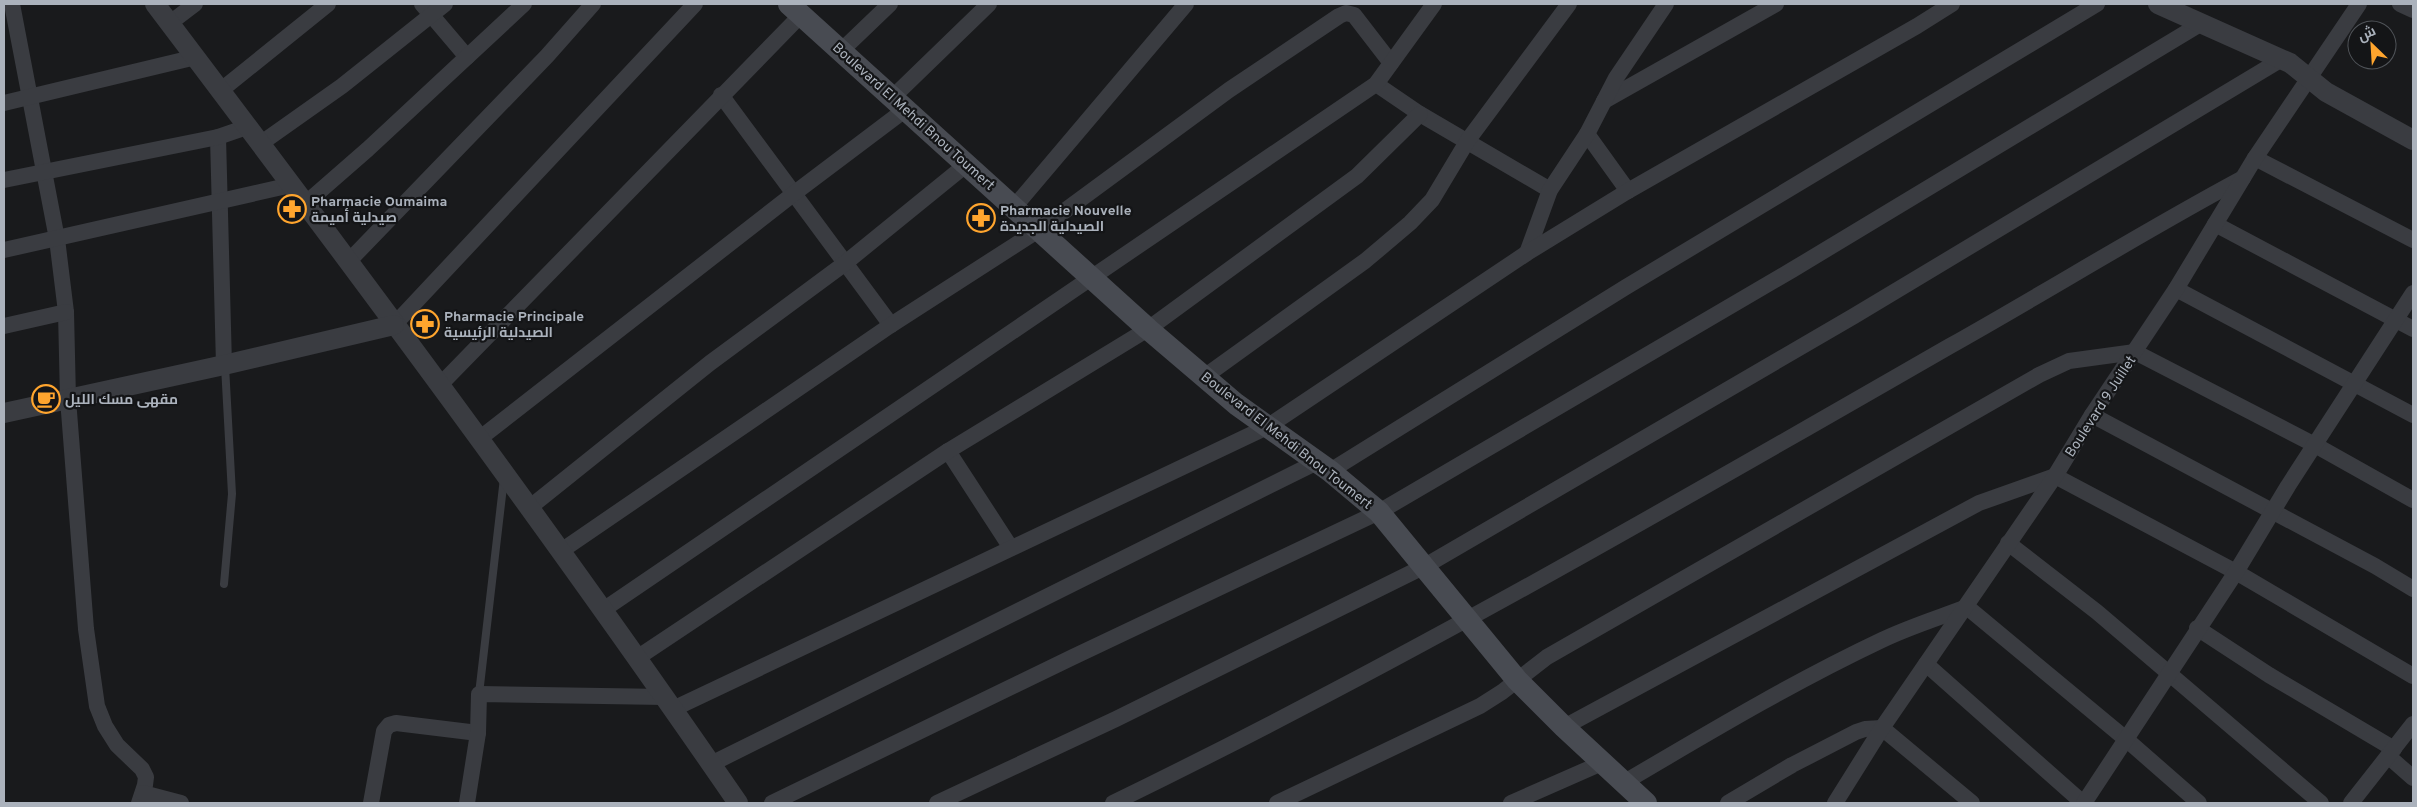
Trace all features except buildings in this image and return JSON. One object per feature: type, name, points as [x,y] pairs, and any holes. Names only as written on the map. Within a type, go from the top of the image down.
[{"type":"main road","name":"Boulevard El Mehdi Bnou Toumert","points":[[795,9],[1015,206],[1148,329],[1267,427],[1323,466],[1379,512],[1517,680],[1564,727],[1646,803]]},
{"type":"street","points":[[12,4],[57,239],[66,312],[68,400],[86,629],[97,706],[105,726],[117,745],[142,769],[146,776],[141,798],[181,803]]},
{"type":"street","points":[[156,4],[530,508],[738,803]]},
{"type":"street","points":[[170,23],[195,4]]},
{"type":"street","points":[[220,91],[328,4]]},
{"type":"street","points":[[260,144],[342,86],[427,9],[445,4]]},
{"type":"street","points":[[305,204],[368,149],[524,4]]},
{"type":"street","points":[[348,262],[547,56],[593,4]]},
{"type":"street","points":[[4,414],[394,325],[695,4]]},
{"type":"street","points":[[842,50],[890,4]]},
{"type":"street","points":[[479,439],[792,195],[900,103],[989,4]]},
{"type":"street","points":[[1015,206],[1186,4]]},
{"type":"street","points":[[603,610],[1376,84],[1434,4]]},
{"type":"street","points":[[1204,377],[1365,260],[1410,223],[1432,200],[1468,140],[1568,4]]},
{"type":"street","points":[[1527,253],[1550,190],[1587,134],[1616,78],[1666,4]]},
{"type":"street","points":[[1604,102],[1776,4]]},
{"type":"street","points":[[468,803],[478,733],[479,694],[669,703],[1011,548],[1267,427],[1527,253],[1628,191],[1917,26],[1952,4]]},
{"type":"street","points":[[711,764],[1323,466],[1626,287],[2097,4]]},
{"type":"street","points":[[2158,4],[2182,8],[2202,23],[2282,59],[2326,92],[2413,140]]},
{"type":"street","name":"Boulevard 9 Juillet","points":[[1840,801],[1882,728],[1967,608],[2008,543],[2055,476],[2092,415],[2176,289],[2255,158],[2358,4]]},
{"type":"street","points":[[2400,4],[2413,10]]},
{"type":"street","points":[[427,9],[467,57]]},
{"type":"street","points":[[440,385],[721,95],[795,9]]},
{"type":"street","points":[[561,551],[890,325],[1040,229],[1229,90],[1339,16],[1346,13],[1354,15],[1391,63]]},
{"type":"street","points":[[772,803],[1064,661],[1379,512],[1792,270],[2202,23]]},
{"type":"street","points":[[4,103],[196,57]]},
{"type":"street","points":[[937,803],[1116,719],[1425,566],[1854,316],[2282,59]]},
{"type":"street","points":[[1376,84],[1420,114],[1468,140],[1550,190]]},
{"type":"street","points":[[721,95],[792,195],[890,325]]},
{"type":"street","points":[[637,658],[948,451],[1148,329],[1357,176],[1420,114]]},
{"type":"street","points":[[4,180],[218,137],[247,127]]},
{"type":"street","points":[[1587,134],[1628,191]]},
{"type":"street","points":[[218,137],[224,365]]},
{"type":"street","points":[[2255,158],[2413,240]]},
{"type":"street","points":[[530,508],[710,363],[844,264],[967,164]]},
{"type":"street","points":[[1113,803],[1182,770],[1466,619],[1951,346],[2089,264],[2243,178]]},
{"type":"street","points":[[4,250],[292,185]]},
{"type":"street","points":[[2215,224],[2413,329]]},
{"type":"street","points":[[2176,289],[2413,415]]},
{"type":"street","points":[[1926,664],[2083,803],[2169,674],[2197,628],[2236,572],[2413,293]]},
{"type":"street","points":[[4,326],[66,312]]},
{"type":"street","points":[[1277,803],[1454,719],[1502,692],[1556,652],[2050,370],[2069,361],[2135,352],[2315,445],[2413,500]]},
{"type":"street","points":[[2092,415],[2413,589]]},
{"type":"street","points":[[948,451],[1011,548]]},
{"type":"street","points":[[1564,727],[1979,503],[2055,476],[2236,572],[2413,676]]},
{"type":"street","points":[[2008,543],[2097,612],[2320,803]]},
{"type":"street","points":[[1623,783],[1734,717],[1868,647],[1967,608],[2199,803]]},
{"type":"street","points":[[2197,628],[2391,753],[2413,778]]},
{"type":"street","points":[[371,803],[384,731],[389,725],[396,724],[478,733]]},
{"type":"street","points":[[2351,803],[2413,724]]},
{"type":"street","points":[[1728,803],[1798,762],[1856,732],[1865,729],[1882,728],[1972,803]]},
{"type":"street","points":[[1511,803],[1602,763]]},
{"type":"lane","points":[[224,365],[232,494],[224,584]]},
{"type":"lane","points":[[479,694],[504,474]]},
{"type":"place","name":"Pharmacie Oumaima صيدلية أميمة","points":[[292,209]]},
{"type":"place","name":"Pharmacie Nouvelle الصيدلية الجديدة","points":[[981,218]]},
{"type":"place","name":"Pharmacie Principale الصيدلية الرئيسية","points":[[425,324]]},
{"type":"place","name":"مقهى مسك الليل","points":[[46,399]]}]
